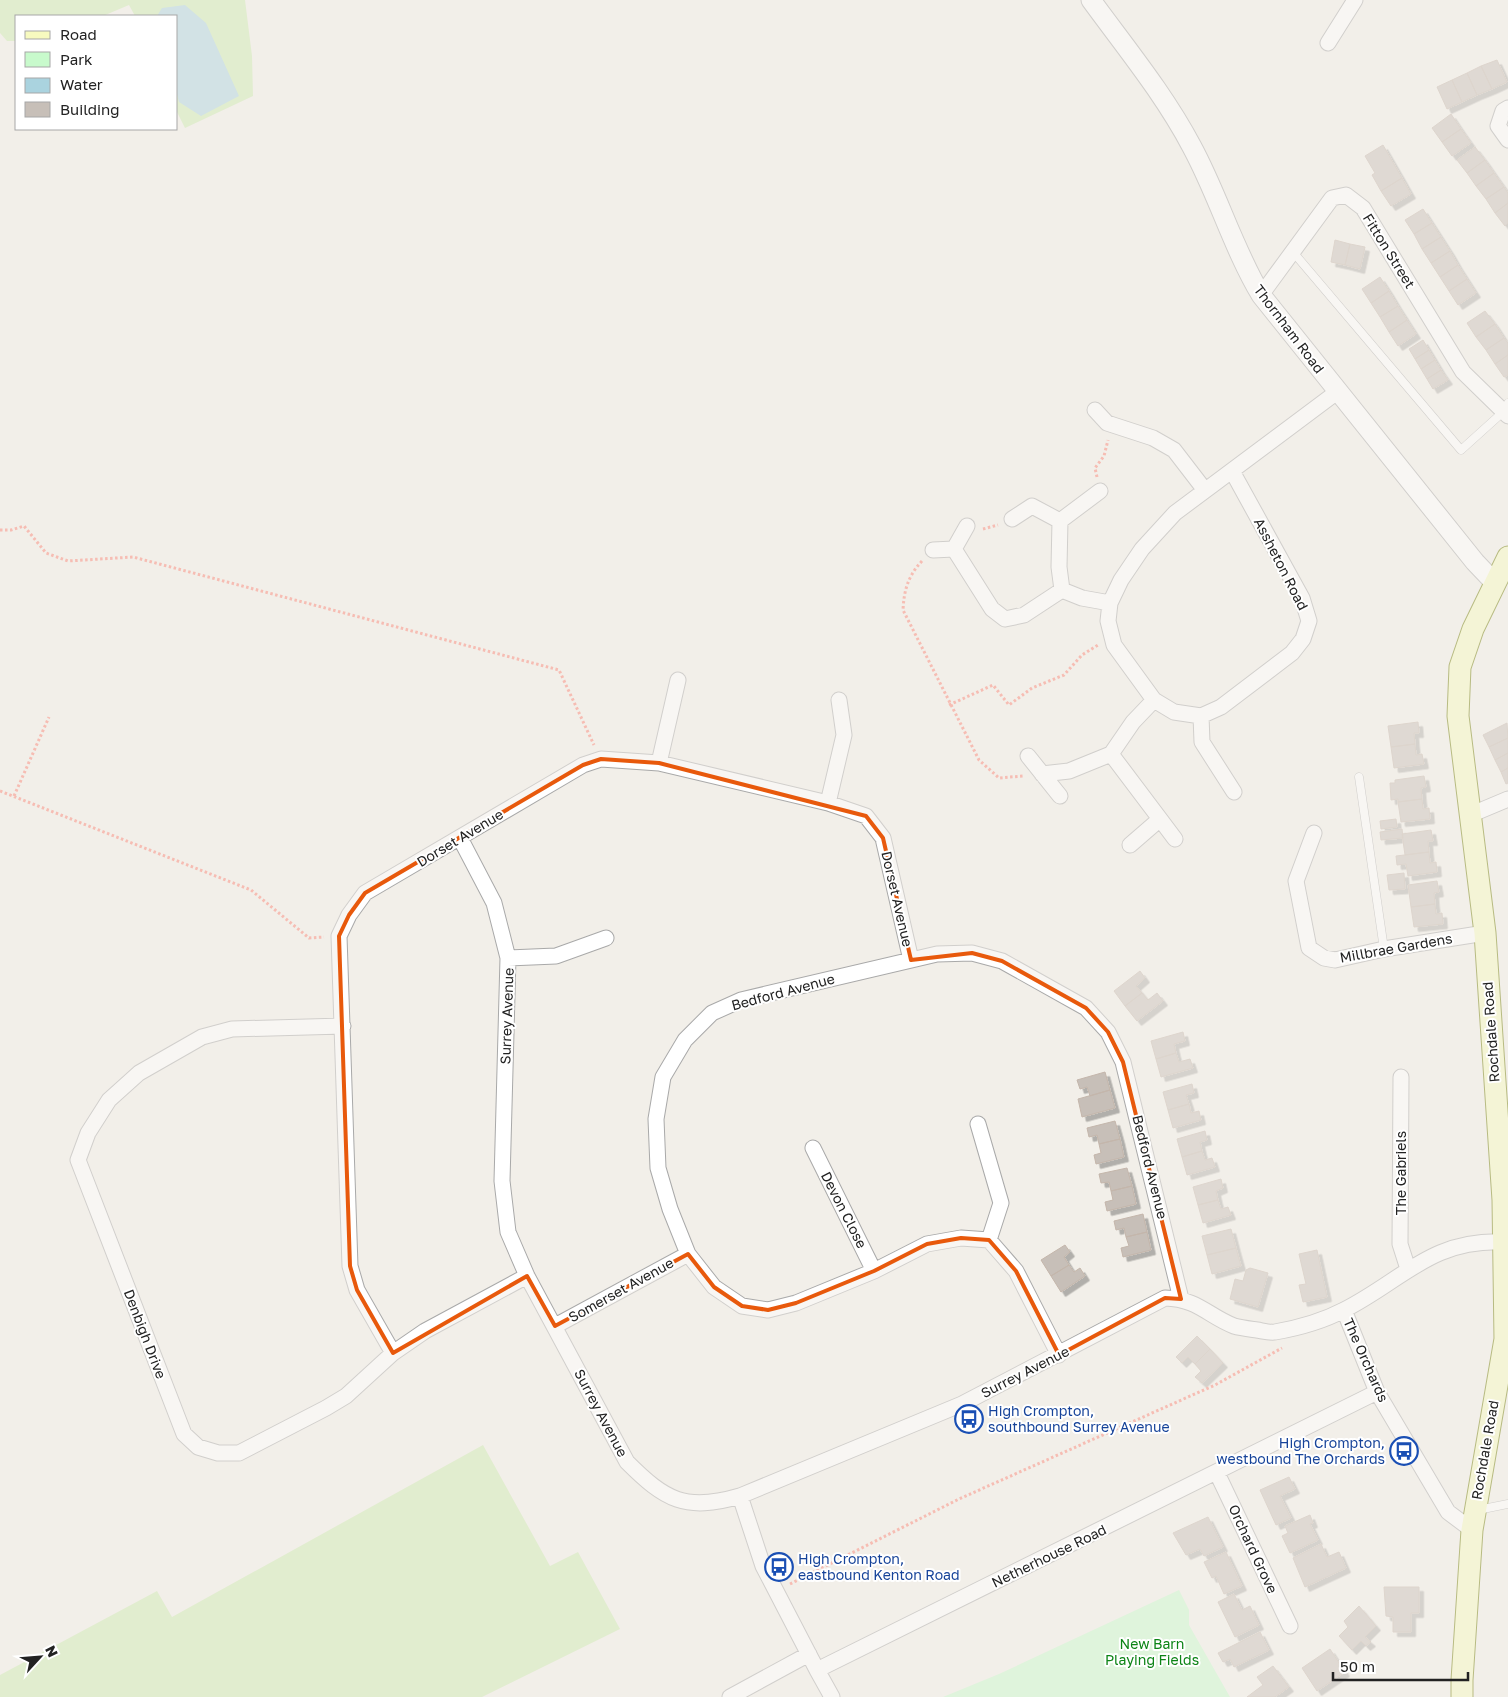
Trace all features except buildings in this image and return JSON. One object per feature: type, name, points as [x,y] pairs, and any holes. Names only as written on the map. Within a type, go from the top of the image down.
[{"type":"main road","name":"Rochdale Road","points":[[1462,1697],[1473,1520],[1505,1339],[1505,1200],[1504,1162],[1485,933],[1458,716],[1460,667],[1473,629],[1508,556]]},
{"type":"street","name":"Thornham Road","points":[[1091,0],[1153,83],[1193,148],[1246,269],[1261,295],[1336,392],[1474,562],[1494,582]]},
{"type":"street","points":[[1328,43],[1355,0]]},
{"type":"street","points":[[1508,108],[1503,111],[1498,126],[1508,140]]},
{"type":"street","name":"Fitton Street","points":[[1261,295],[1332,198],[1346,195],[1363,208],[1463,372],[1506,411]]},
{"type":"street","points":[[1234,792],[1202,742],[1201,716],[1174,712],[1154,700],[1114,645],[1108,621],[1110,603],[1121,580],[1142,549],[1175,513],[1204,489],[1232,471],[1336,392]]},
{"type":"street","points":[[1095,410],[1107,423],[1153,438],[1174,450],[1204,489]]},
{"type":"street","name":"Assheton Road","points":[[1201,716],[1221,706],[1292,653],[1303,639],[1309,621],[1302,598],[1232,471]]},
{"type":"street","points":[[1060,521],[1100,492]]},
{"type":"street","points":[[1012,519],[1032,506],[1060,521]]},
{"type":"street","points":[[1060,521],[1059,567],[1062,590]]},
{"type":"street","points":[[954,549],[967,526]]},
{"type":"street","points":[[954,549],[992,609],[1005,619],[1024,615],[1062,590]]},
{"type":"street","points":[[933,550],[954,549]]},
{"type":"street","points":[[1062,590],[1082,598],[1110,603]]},
{"type":"street","points":[[659,764],[678,680]]},
{"type":"street","points":[[828,803],[844,735],[839,700]]},
{"type":"street","points":[[1042,774],[1068,770],[1111,754],[1133,722],[1154,700]]},
{"type":"street","points":[[1111,754],[1175,839]]},
{"type":"street","points":[[1028,756],[1060,796]]},
{"type":"street","name":"Dorset Avenue","points":[[393,1353],[357,1290],[350,1266],[340,936],[348,914],[365,893],[583,765],[600,759],[659,764],[828,803],[866,816],[883,838],[911,960]]},
{"type":"street","points":[[1470,815],[1508,799]]},
{"type":"street","points":[[1130,845],[1160,819]]},
{"type":"street","name":"Millbrae Gardens","points":[[1314,833],[1296,881],[1310,948],[1324,958],[1335,960],[1384,949],[1485,933]]},
{"type":"street","name":"Surrey Avenue","points":[[460,838],[494,903],[508,958],[502,1181],[508,1232],[527,1276],[627,1462],[651,1487],[680,1502],[717,1503],[740,1496],[962,1404],[1165,1298],[1181,1299]]},
{"type":"street","points":[[508,958],[556,956],[606,938]]},
{"type":"street","name":"Bedford Avenue","points":[[989,1240],[961,1238],[927,1244],[874,1271],[796,1303],[768,1310],[742,1306],[714,1287],[688,1254],[670,1209],[658,1168],[656,1119],[663,1077],[685,1040],[712,1013],[741,1000],[937,954],[972,954],[1002,961],[1086,1008],[1108,1032],[1123,1062],[1181,1299]]},
{"type":"street","name":"Denbigh Drive","points":[[343,1026],[232,1029],[202,1037],[140,1073],[109,1100],[88,1133],[78,1160],[184,1434],[198,1447],[218,1453],[238,1453],[346,1396],[393,1353],[425,1331],[527,1276]]},
{"type":"street","name":"The Gabriels","points":[[1401,1077],[1400,1244],[1408,1268]]},
{"type":"street","points":[[978,1124],[1001,1203],[989,1240],[1016,1271],[1059,1355]]},
{"type":"street","name":"Devon Close","points":[[813,1148],[874,1271]]},
{"type":"street","name":"The Orchards","points":[[1473,1520],[1448,1512],[1377,1392],[1344,1310],[1408,1268],[1458,1245],[1482,1241],[1504,1242]]},
{"type":"street","name":"Somerset Avenue","points":[[555,1326],[688,1254]]},
{"type":"street","points":[[1181,1299],[1206,1309],[1234,1326],[1273,1333],[1308,1324],[1344,1310]]},
{"type":"street","name":"Netherhouse Road","points":[[817,1670],[1377,1392]]},
{"type":"street","name":"Orchard Grove","points":[[1217,1473],[1290,1626]]},
{"type":"street","points":[[740,1496],[763,1566],[832,1697]]},
{"type":"street","points":[[730,1697],[809,1654]]},
{"type":"lane","points":[[1292,252],[1461,450],[1506,411]]},
{"type":"lane","points":[[1359,777],[1384,949]]},
{"type":"lane","points":[[1473,1520],[1508,1504]]},
{"type":"path","points":[[1100,492],[1095,468],[1104,456],[1112,425]]},
{"type":"path","points":[[967,526],[986,530],[1012,519]]},
{"type":"path","points":[[0,530],[11,530],[24,526],[46,553],[68,560],[134,557],[559,670],[600,759]]},
{"type":"path","points":[[933,550],[915,568],[905,588],[903,610],[949,705],[978,760],[999,778],[1042,774]]},
{"type":"path","points":[[949,705],[992,686],[1010,705],[1032,688],[1064,675],[1082,655],[1112,636]]},
{"type":"path","points":[[14,796],[49,717]]},
{"type":"path","points":[[0,790],[251,890],[309,938],[340,936]]},
{"type":"path","points":[[776,1591],[968,1495],[1215,1385],[1286,1346]]},
{"type":"highlighted area","points":[[601,759],[659,763],[866,816],[883,838],[911,960],[972,953],[1002,961],[1086,1008],[1108,1032],[1123,1062],[1181,1299],[1165,1298],[1059,1355],[1016,1271],[989,1240],[961,1238],[927,1244],[874,1271],[796,1303],[768,1310],[742,1306],[714,1287],[688,1254],[555,1326],[527,1276],[393,1353],[357,1290],[350,1266],[339,936],[349,915],[365,893],[583,765]]},
{"type":"green space","points":[[0,0],[245,0],[252,56],[253,96],[185,128],[178,114],[178,15],[134,15],[129,5],[105,15],[15,15],[15,41],[7,41],[0,33]]},
{"type":"green space","points":[[483,1445],[550,1566],[578,1552],[620,1629],[482,1697],[0,1697],[0,1675],[157,1591],[172,1617]]},
{"type":"green space","name":"New Barn Playing Fields","points":[[1179,1590],[1189,1610],[1189,1625],[1230,1697],[943,1697],[999,1674]]},
{"type":"water","points":[[185,5],[206,23],[239,96],[201,116],[179,102],[178,15],[158,15],[162,8]]},
{"type":"place","name":"High Crompton, southbound Surrey Avenue","points":[[969,1419]]},
{"type":"place","name":"High Crompton, westbound The Orchards","points":[[1404,1451]]},
{"type":"place","name":"High Crompton, eastbound Kenton Road","points":[[779,1567]]}]
